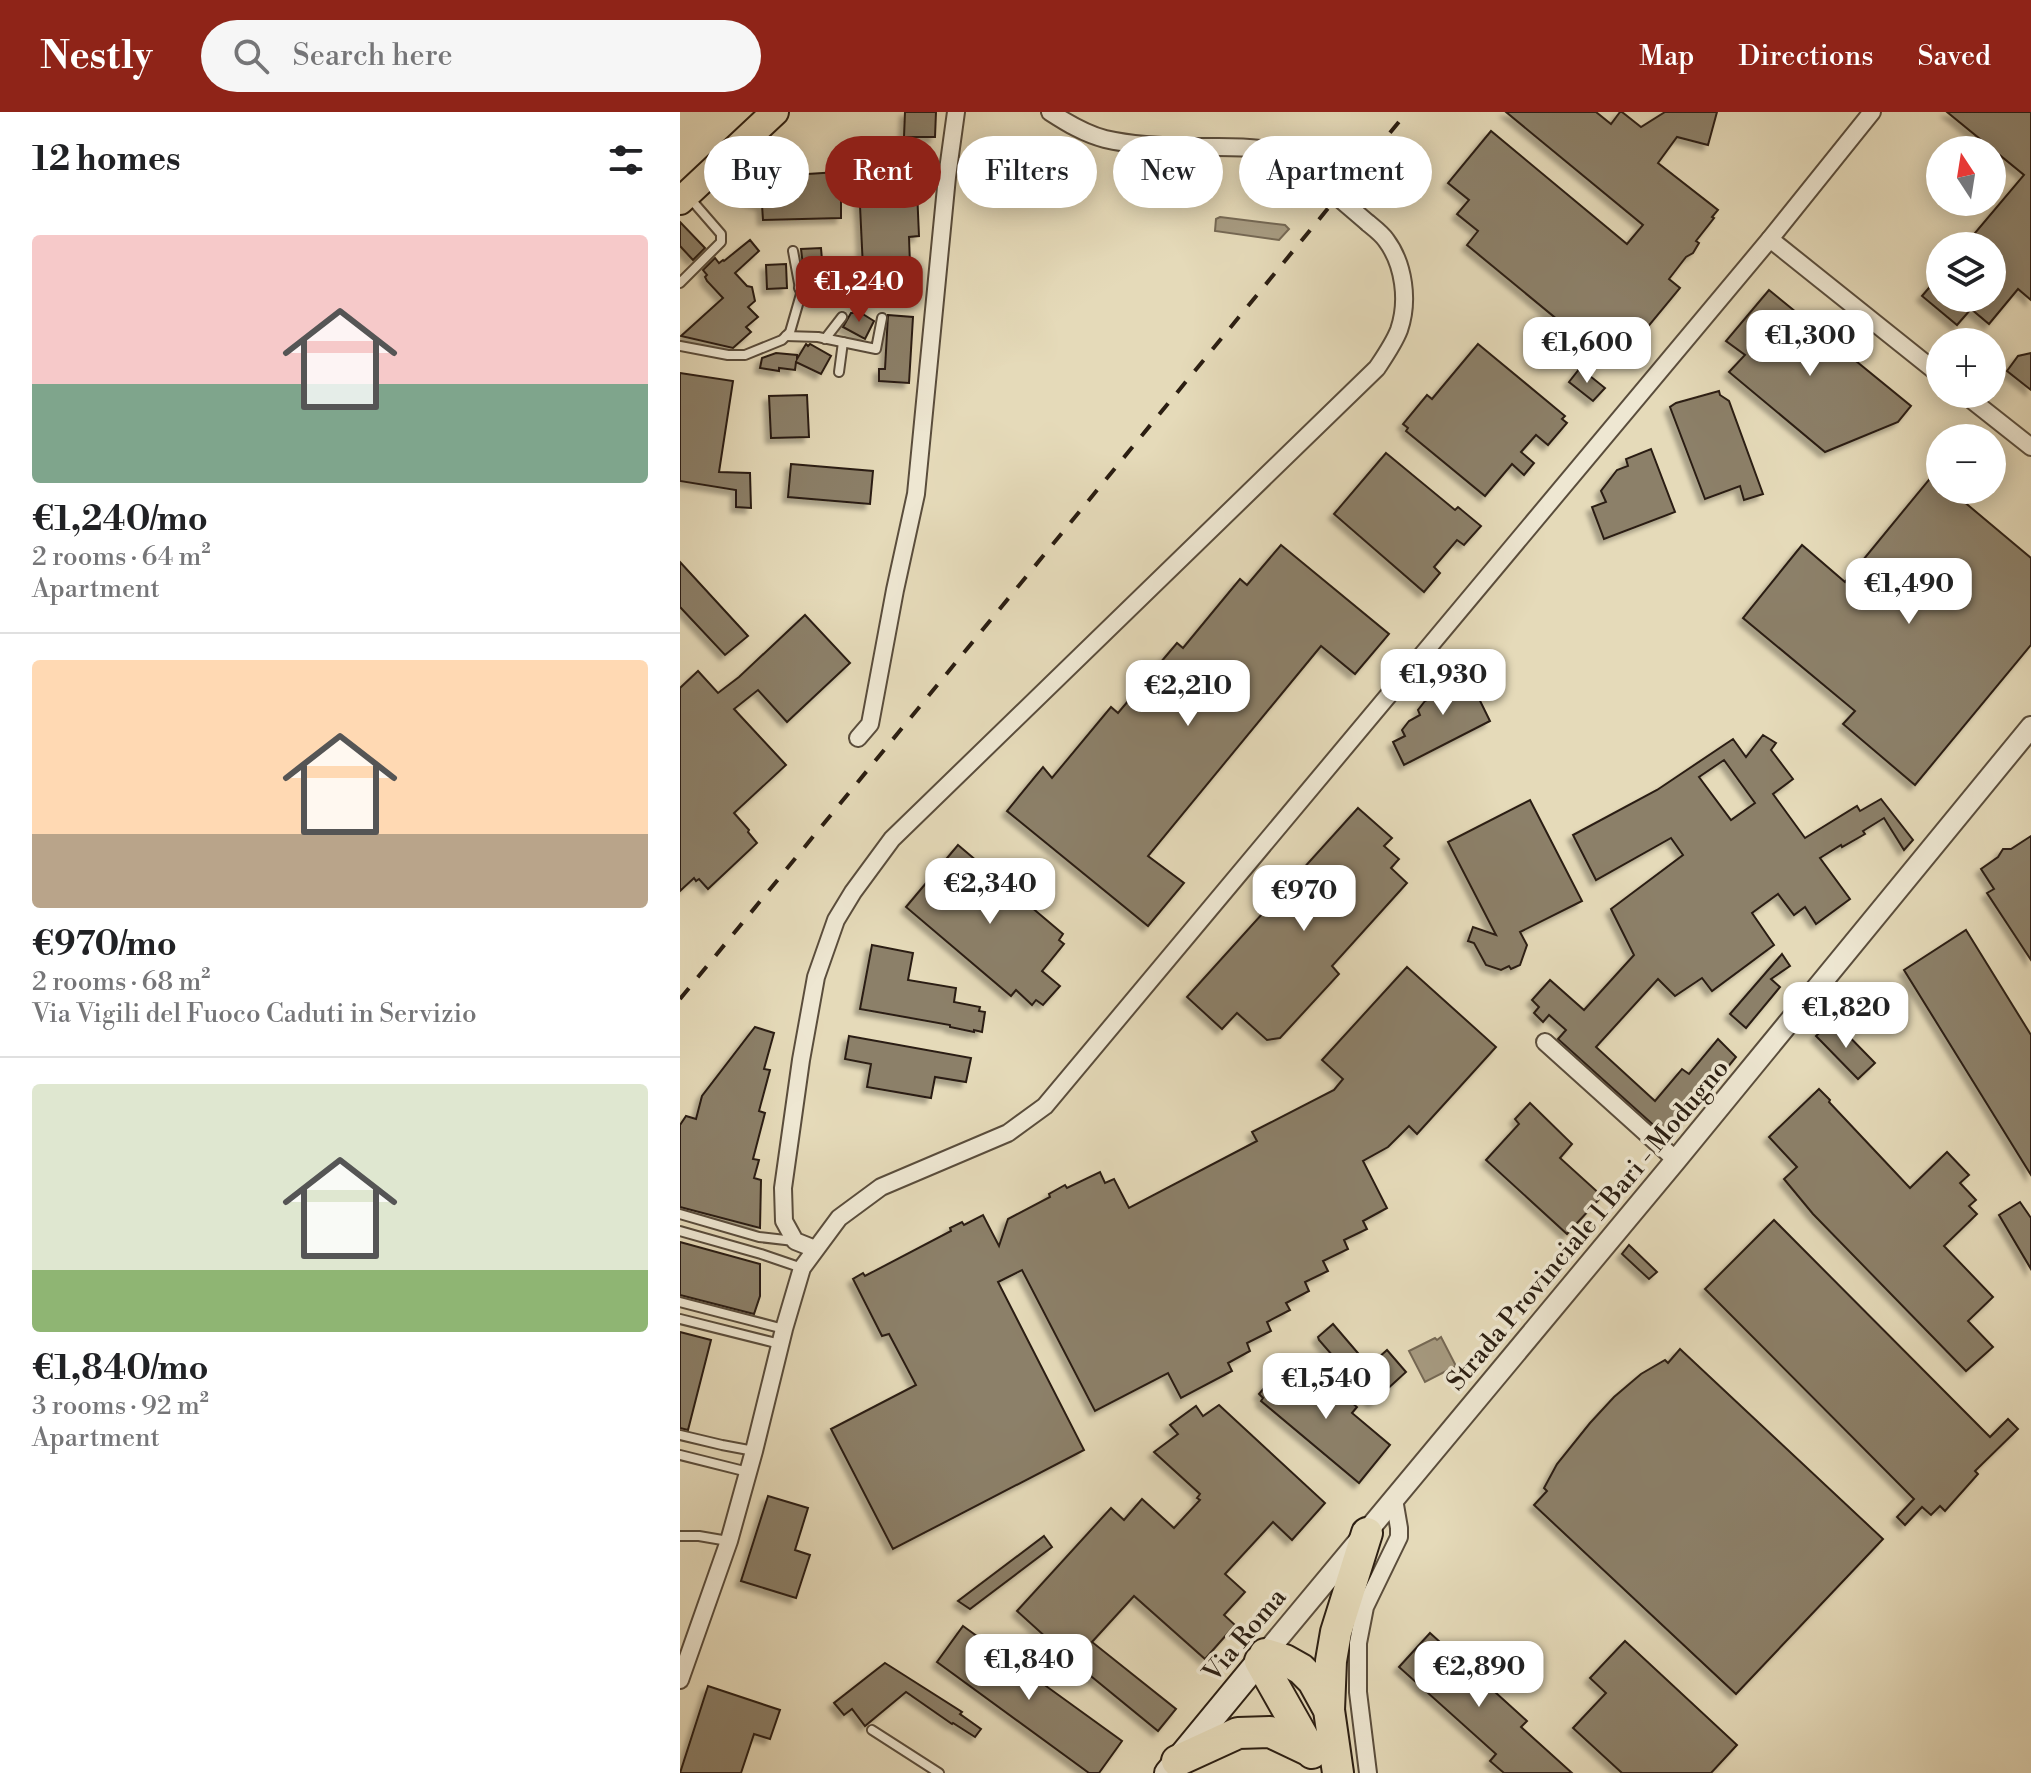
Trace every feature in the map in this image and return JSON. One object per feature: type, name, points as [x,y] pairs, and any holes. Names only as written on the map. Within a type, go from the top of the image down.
[{"type":"highway","points":[[1338,1773],[1329,1710],[1331,1661],[1336,1632],[1367,1533]]},
{"type":"highway","points":[[1263,1657],[1285,1660],[1301,1669],[1313,1681],[1329,1710]]},
{"type":"highway","points":[[1263,1657],[1316,1762]]},
{"type":"highway","points":[[1172,1767],[1238,1733],[1270,1732],[1316,1762]]},
{"type":"main road","points":[[682,191],[750,112]]},
{"type":"main road","points":[[682,191],[775,112]]},
{"type":"main road","name":"Via Roma","points":[[1172,1767],[1263,1657]]},
{"type":"street","points":[[858,738],[870,724],[916,494],[956,112]]},
{"type":"street","points":[[815,1249],[795,1241],[784,1221],[783,1188],[816,977],[836,920],[853,892],[892,839],[1377,368],[1399,329],[1403,310],[1401,270],[1386,239],[1302,167],[1261,149],[1151,146],[1102,139],[1050,112]]},
{"type":"street","points":[[680,1680],[729,1541],[802,1268],[815,1249],[839,1218],[881,1187],[1008,1133],[1045,1106],[1770,239],[1872,112]]},
{"type":"street","points":[[1770,239],[1926,364]]},
{"type":"street","points":[[1982,408],[2031,447]]},
{"type":"street","name":"Strada Provinciale 1 Bari - Modugno","points":[[1367,1533],[2031,727]]},
{"type":"street","points":[[1545,1042],[1676,1160]]},
{"type":"street","points":[[1368,1773],[1358,1692],[1358,1643],[1365,1607],[1399,1537],[1394,1499]]},
{"type":"street","name":"Via Roma","points":[[1263,1657],[1367,1533]]},
{"type":"lane","points":[[680,283],[721,242],[721,234],[682,191]]},
{"type":"lane","points":[[680,346],[745,355],[782,340],[790,332],[801,294],[793,251]]},
{"type":"lane","points":[[799,288],[822,279]]},
{"type":"lane","points":[[825,339],[842,317]]},
{"type":"lane","points":[[786,336],[825,339],[876,349],[882,318]]},
{"type":"lane","points":[[839,372],[843,342]]},
{"type":"lane","points":[[680,1214],[759,1237],[795,1241]]},
{"type":"lane","points":[[680,1231],[802,1268]]},
{"type":"lane","points":[[680,1302],[782,1337]]},
{"type":"lane","points":[[680,1319],[782,1337]]},
{"type":"lane","points":[[680,1435],[754,1451]]},
{"type":"lane","points":[[680,1455],[748,1472]]},
{"type":"lane","points":[[680,1536],[729,1541]]},
{"type":"lane","points":[[872,1730],[939,1773]]},
{"type":"shaded area","points":[[1216,219],[1285,225],[1289,229],[1279,240],[1215,231]]},
{"type":"shaded area","points":[[1441,1337],[1456,1366],[1425,1382],[1409,1351]]},
{"type":"building","points":[[905,112],[936,112],[935,136],[904,136]]},
{"type":"building","points":[[1506,112],[1596,112],[1611,124],[1622,112],[1641,127],[1665,112],[1717,112],[1708,145],[1677,137],[1658,163],[1718,210],[1696,241],[1699,243],[1693,253],[1686,257],[1669,279],[1680,288],[1636,341],[1640,344],[1628,358],[1606,343],[1598,353],[1467,245],[1478,231],[1457,214],[1469,200],[1448,183],[1491,131],[1627,244],[1643,225]]},
{"type":"building","points":[[1947,112],[2031,112],[2031,300],[2018,289],[2006,303],[2006,232],[1976,232],[1989,216],[2006,216],[2006,196],[2024,175],[2006,160],[2006,136],[1976,136]]},
{"type":"building","points":[[825,173],[825,208],[841,208],[841,218],[763,220],[762,208],[809,208],[809,174]]},
{"type":"building","points":[[860,208],[918,208],[919,236],[909,237],[911,292],[861,295],[864,289]]},
{"type":"building","points":[[680,222],[705,248],[693,260],[680,246]]},
{"type":"building","points":[[750,240],[759,251],[735,273],[747,286],[752,287],[755,301],[748,307],[758,317],[746,327],[751,332],[733,348],[681,336],[723,298],[707,281],[703,270],[715,258],[719,263],[724,261]]},
{"type":"building","points":[[821,248],[823,272],[804,273],[801,249]]},
{"type":"building","points":[[786,264],[787,288],[767,289],[766,265]]},
{"type":"building","points":[[1769,290],[1911,406],[1898,422],[1825,452],[1729,372],[1745,355],[1726,341]]},
{"type":"building","points":[[1941,312],[1968,312],[1957,325]]},
{"type":"building","points":[[1975,312],[1999,312],[1989,324]]},
{"type":"building","points":[[851,313],[861,313],[874,321],[865,339],[843,327]]},
{"type":"building","points":[[888,315],[913,317],[909,383],[879,381],[879,369],[885,369]]},
{"type":"building","points":[[806,344],[831,356],[821,374],[796,362],[795,370],[760,368],[762,358],[776,353],[797,355],[797,359]]},
{"type":"building","points":[[1478,344],[1565,416],[1562,419],[1567,423],[1548,445],[1536,435],[1521,452],[1534,463],[1524,475],[1512,464],[1485,496],[1406,431],[1408,428],[1403,424],[1427,395],[1432,399]]},
{"type":"building","points":[[2031,353],[2031,390],[2007,371],[2018,356]]},
{"type":"building","points":[[1580,368],[1605,388],[1593,401],[1569,382]]},
{"type":"building","points":[[680,373],[733,381],[719,472],[750,473],[751,508],[736,507],[736,490],[680,481]]},
{"type":"building","points":[[1719,391],[1729,401],[1763,494],[1744,500],[1740,486],[1705,499],[1670,407]]},
{"type":"building","points":[[807,395],[809,437],[771,438],[769,396]]},
{"type":"building","points":[[1651,449],[1675,512],[1604,539],[1592,507],[1606,502],[1601,491],[1617,470],[1628,466],[1626,459]]},
{"type":"building","points":[[1386,453],[1455,510],[1458,507],[1481,526],[1464,545],[1457,540],[1434,567],[1440,573],[1424,592],[1334,514]]},
{"type":"building","points":[[791,464],[873,471],[870,504],[788,497]]},
{"type":"building","points":[[1926,483],[1926,504],[1967,504],[2031,558],[2031,645],[1915,785],[1843,724],[1855,711],[1743,618],[1802,545],[1845,582]]},
{"type":"building","points":[[1281,545],[1389,634],[1355,674],[1321,646],[1148,856],[1184,883],[1148,926],[1007,811],[1043,767],[1052,778],[1111,707],[1118,713],[1177,643],[1183,648],[1240,579],[1247,585]]},
{"type":"building","points":[[680,562],[748,636],[725,655],[680,607]]},
{"type":"building","points":[[805,615],[850,663],[787,722],[758,690],[734,709],[786,765],[734,813],[757,843],[708,889],[694,878],[680,891],[680,688],[698,671],[718,693]]},
{"type":"building","points":[[1459,658],[1490,721],[1404,765],[1393,742],[1405,736],[1402,730],[1409,721],[1420,715],[1418,710],[1425,701],[1437,695],[1435,690],[1442,681],[1453,675],[1450,670]]},
{"type":"building","points":[[1763,735],[1776,743],[1771,750],[1793,779],[1773,794],[1805,838],[1857,806],[1860,811],[1881,799],[1913,840],[1904,850],[1884,818],[1863,831],[1865,834],[1820,858],[1850,899],[1816,924],[1805,907],[1794,915],[1778,894],[1752,913],[1774,945],[1712,991],[1702,978],[1675,996],[1658,979],[1596,1047],[1655,1101],[1682,1069],[1689,1074],[1718,1039],[1736,1057],[1669,1139],[1558,1039],[1566,1030],[1549,1015],[1543,1022],[1534,1013],[1539,1007],[1532,1000],[1550,980],[1584,1010],[1634,955],[1611,909],[1683,855],[1671,838],[1596,880],[1573,835],[1657,790],[1733,739],[1746,757]],"holes":[[[1724,760],[1755,803],[1731,820],[1699,777]]]},
{"type":"building","points":[[1530,800],[1582,901],[1520,932],[1527,945],[1520,965],[1501,970],[1486,965],[1474,943],[1468,941],[1473,927],[1496,935],[1448,842]]},
{"type":"building","points":[[1358,808],[1392,838],[1384,846],[1399,859],[1391,868],[1407,883],[1332,966],[1339,974],[1280,1038],[1267,1040],[1237,1013],[1222,1029],[1187,997]]},
{"type":"building","points":[[2031,836],[2031,960],[1987,893],[1994,889],[1981,869],[1998,857],[2003,849],[2011,849]]},
{"type":"building","points":[[958,845],[1063,934],[1059,940],[1064,944],[1042,971],[1060,986],[1043,1005],[1036,1000],[1032,1005],[1016,990],[1011,996],[906,907]]},
{"type":"building","points":[[1966,930],[2031,1035],[2031,1175],[1904,970]]},
{"type":"building","points":[[872,945],[913,953],[908,980],[956,988],[954,1002],[980,1007],[979,1011],[985,1012],[982,1032],[860,1009]]},
{"type":"building","points":[[1782,954],[1790,966],[1771,979],[1780,987],[1746,1028],[1730,1014]]},
{"type":"building","points":[[1407,967],[1496,1047],[1417,1134],[1409,1126],[1388,1147],[1363,1161],[1387,1208],[1363,1221],[1367,1229],[1344,1240],[1348,1249],[1323,1261],[1328,1271],[1305,1282],[1309,1291],[1286,1303],[1290,1310],[1267,1322],[1271,1331],[1247,1343],[1250,1351],[1228,1363],[1232,1371],[1181,1398],[1168,1373],[1095,1411],[1022,1270],[998,1282],[1084,1450],[893,1549],[831,1429],[916,1385],[889,1334],[882,1336],[853,1279],[863,1273],[865,1276],[951,1231],[950,1228],[962,1222],[964,1225],[983,1215],[999,1246],[1008,1219],[1050,1197],[1049,1194],[1065,1185],[1067,1188],[1100,1172],[1105,1183],[1114,1179],[1129,1208],[1257,1141],[1252,1132],[1334,1090],[1343,1079],[1322,1060]]},
{"type":"building","points":[[1833,1020],[1875,1063],[1858,1079],[1816,1036]]},
{"type":"building","points":[[755,1027],[774,1033],[764,1069],[770,1070],[759,1111],[765,1113],[753,1159],[759,1160],[754,1178],[761,1180],[760,1228],[680,1207],[680,1125],[686,1116],[696,1119],[702,1096]]},
{"type":"building","points":[[849,1036],[971,1058],[966,1082],[935,1077],[931,1098],[867,1087],[871,1064],[845,1059]]},
{"type":"building","points":[[1819,1089],[1910,1188],[1947,1152],[1969,1175],[1960,1183],[1976,1200],[1969,1206],[1977,1214],[1944,1246],[1993,1297],[1968,1321],[1993,1347],[1966,1371],[1813,1214],[1784,1179],[1797,1167],[1769,1137]]},
{"type":"building","points":[[1530,1103],[1572,1144],[1560,1158],[1602,1196],[1567,1234],[1486,1160],[1519,1124],[1515,1119]]},
{"type":"building","points":[[2020,1202],[2031,1218],[2031,1269],[1999,1215]]},
{"type":"building","points":[[1774,1220],[1990,1437],[2008,1419],[2018,1429],[1975,1471],[1978,1474],[1945,1511],[1940,1506],[1931,1515],[1922,1507],[1905,1525],[1897,1517],[1914,1499],[1705,1289]]},
{"type":"building","points":[[680,1242],[760,1264],[760,1296],[754,1314],[680,1295]]},
{"type":"building","points":[[1629,1245],[1657,1272],[1649,1279],[1622,1254]]},
{"type":"building","points":[[1333,1324],[1369,1366],[1387,1350],[1406,1372],[1373,1402],[1319,1340],[1318,1337]]},
{"type":"building","points":[[680,1332],[711,1340],[688,1430],[680,1428]]},
{"type":"building","points":[[1680,1349],[1883,1539],[1736,1694],[1534,1505],[1547,1491],[1544,1488],[1557,1464],[1614,1397],[1641,1374],[1665,1360],[1668,1363]]},
{"type":"building","points":[[1303,1361],[1357,1407],[1352,1413],[1390,1445],[1359,1483],[1261,1401],[1263,1398],[1259,1394],[1270,1381],[1279,1390]]},
{"type":"building","points":[[1219,1405],[1325,1503],[1292,1540],[1273,1522],[1225,1574],[1245,1592],[1224,1615],[1235,1625],[1205,1659],[1134,1596],[1092,1642],[1176,1709],[1158,1731],[1017,1611],[1111,1508],[1124,1520],[1142,1499],[1174,1528],[1200,1500],[1197,1498],[1200,1494],[1154,1452],[1178,1434],[1170,1425],[1196,1406],[1203,1416]]},
{"type":"building","points":[[768,1496],[808,1508],[795,1550],[810,1555],[796,1598],[741,1581]]},
{"type":"building","points":[[1044,1536],[1052,1547],[970,1609],[958,1601]]},
{"type":"building","points":[[963,1626],[1122,1741],[1099,1773],[1089,1773],[937,1662]]},
{"type":"building","points":[[1430,1633],[1527,1721],[1521,1727],[1572,1773],[1504,1773],[1490,1761],[1496,1754],[1399,1667]]},
{"type":"building","points":[[1625,1641],[1737,1745],[1711,1773],[1622,1773],[1573,1728],[1606,1693],[1590,1678]]},
{"type":"building","points":[[885,1663],[962,1712],[960,1714],[981,1729],[975,1737],[906,1692],[865,1726],[852,1709],[844,1715],[834,1703]]},
{"type":"building","points":[[708,1686],[780,1710],[770,1739],[754,1734],[741,1773],[680,1773]]},
{"type":"railway","points":[[680,999],[1407,112]]}]
